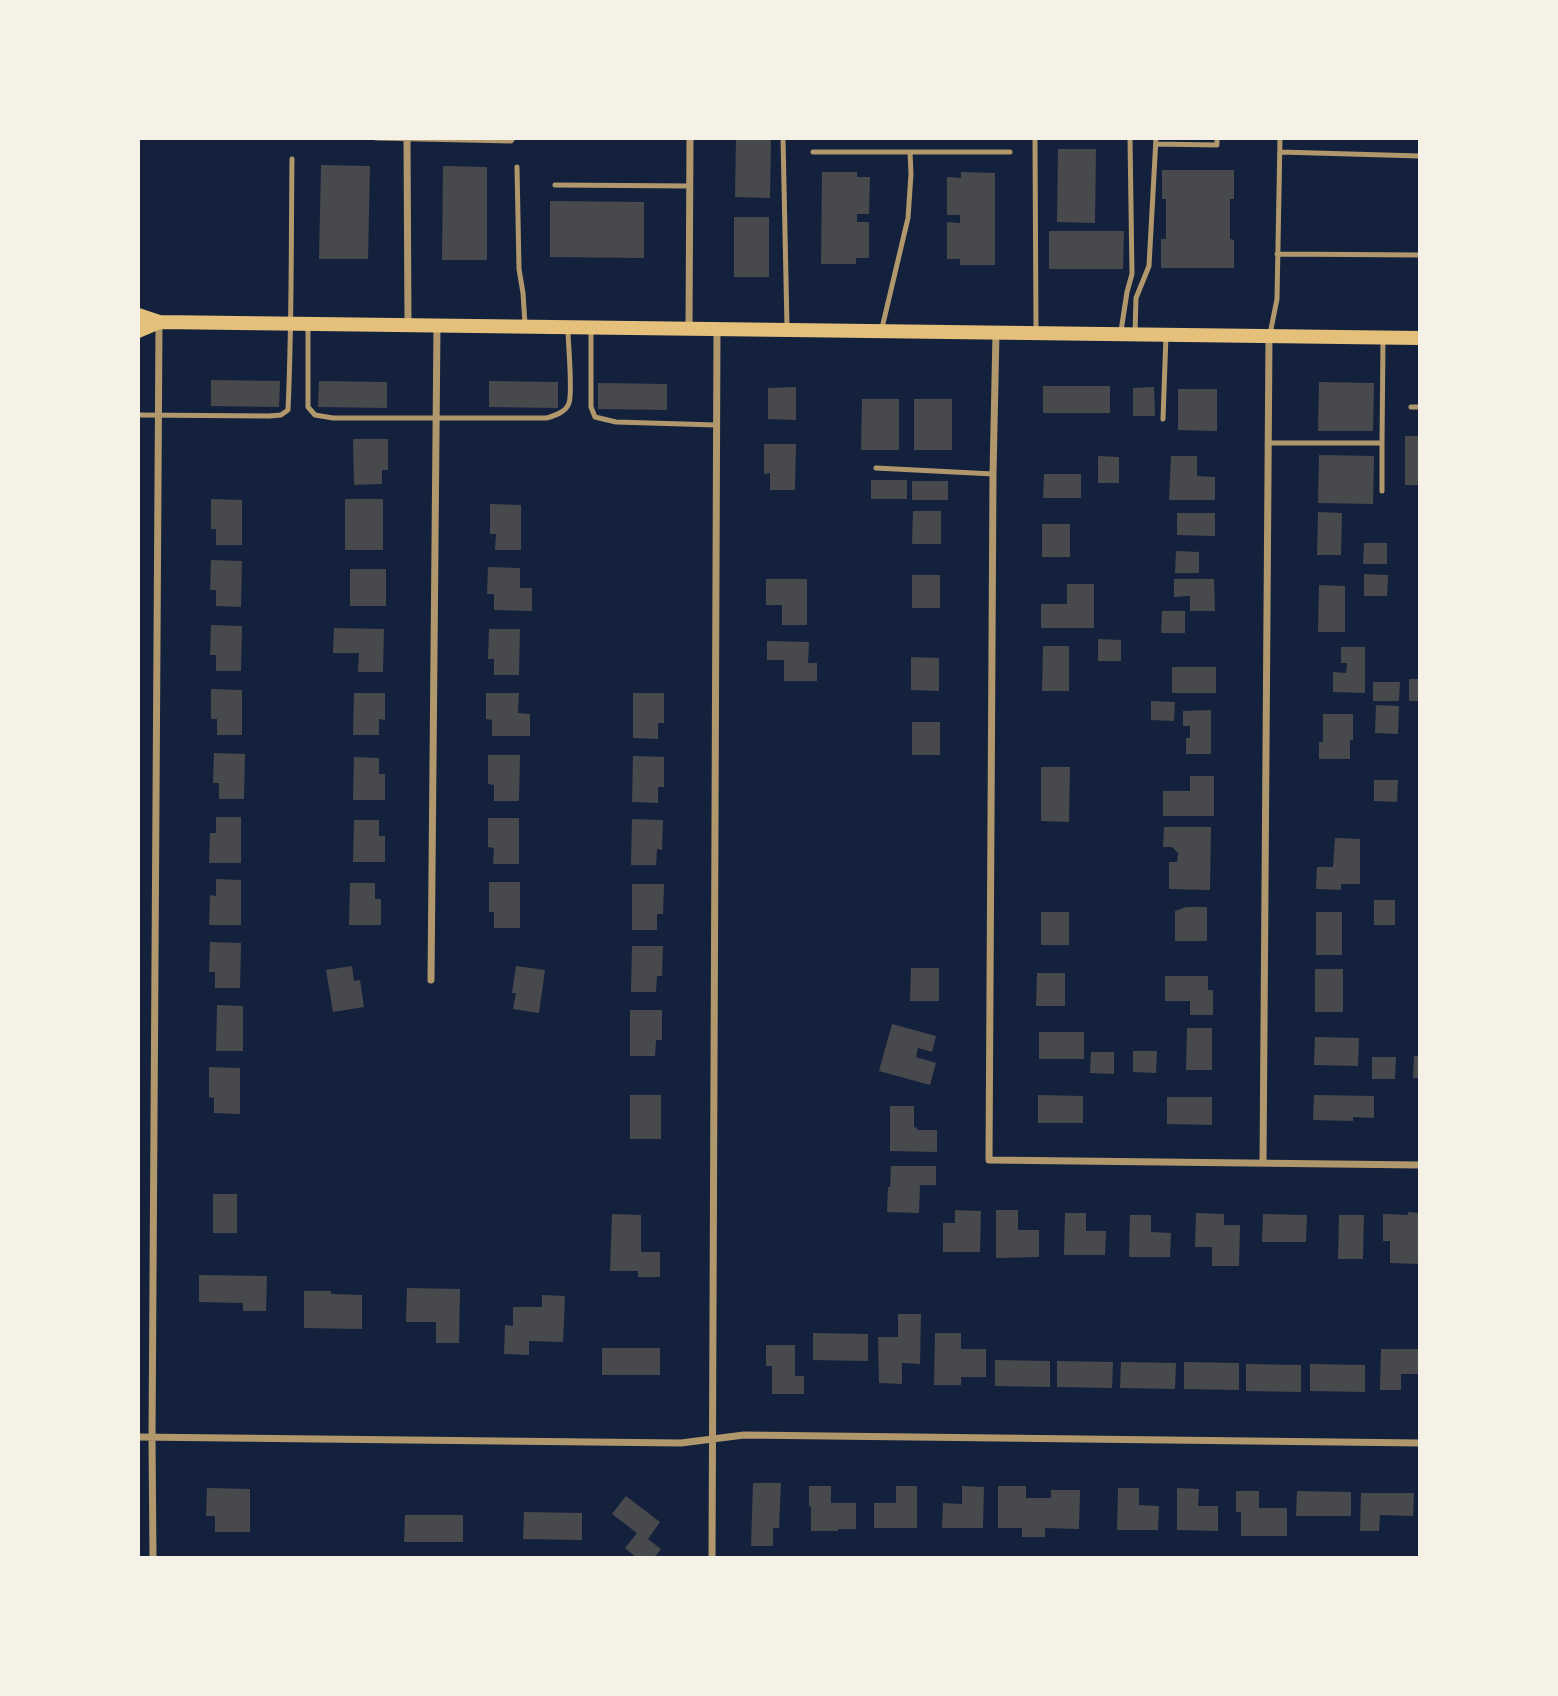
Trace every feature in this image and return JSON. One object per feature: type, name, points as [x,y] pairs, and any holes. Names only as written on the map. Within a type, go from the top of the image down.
[{"type":"main road","points":[[138,315],[159,322],[1420,338]]},
{"type":"main road","points":[[138,331],[159,322]]},
{"type":"street","points":[[689,329],[690,138]]},
{"type":"street","points":[[407,139],[408,325]]},
{"type":"street","points":[[153,1558],[159,322]]},
{"type":"street","points":[[431,981],[438,326]]},
{"type":"street","points":[[712,1558],[717,329]]},
{"type":"street","points":[[996,332],[989,1160],[1420,1166]]},
{"type":"street","points":[[1263,1163],[1269,336]]},
{"type":"street","points":[[138,1437],[681,1443],[744,1435],[1420,1443]]},
{"type":"lane","points":[[376,138],[511,141],[513,138]]},
{"type":"lane","points":[[783,138],[787,330]]},
{"type":"lane","points":[[1035,138],[1036,333]]},
{"type":"lane","points":[[1127,334],[1127,292],[1132,274],[1130,138]]},
{"type":"lane","points":[[1127,334],[1136,298],[1149,266],[1156,141],[1217,145],[1217,138]]},
{"type":"lane","points":[[1269,336],[1277,299],[1280,138]]},
{"type":"lane","points":[[813,152],[1010,152]]},
{"type":"lane","points":[[881,331],[908,218],[910,152]]},
{"type":"lane","points":[[1280,152],[1420,156]]},
{"type":"lane","points":[[138,415],[281,415],[288,410],[292,324],[292,159]]},
{"type":"lane","points":[[517,167],[519,269],[525,327]]},
{"type":"lane","points":[[555,185],[690,186]]},
{"type":"lane","points":[[1277,254],[1420,255]]},
{"type":"lane","points":[[307,324],[308,407],[315,415],[333,418],[547,418],[561,414],[569,403],[568,327]]},
{"type":"lane","points":[[591,328],[591,407],[595,416],[616,422],[716,425]]},
{"type":"lane","points":[[1163,419],[1166,335]]},
{"type":"lane","points":[[1382,491],[1383,338]]},
{"type":"lane","points":[[1411,407],[1420,407]]},
{"type":"lane","points":[[1268,443],[1382,443]]},
{"type":"lane","points":[[876,468],[993,474]]},
{"type":"building","points":[[736,138],[771,138],[770,198],[735,197]]},
{"type":"building","points":[[1058,149],[1096,149],[1095,223],[1057,222]]},
{"type":"building","points":[[321,165],[370,166],[368,259],[319,259]]},
{"type":"building","points":[[443,166],[487,167],[487,260],[442,260]]},
{"type":"building","points":[[1162,170],[1234,170],[1234,199],[1230,199],[1230,239],[1234,240],[1234,268],[1161,268],[1161,239],[1166,239],[1166,199],[1162,199]]},
{"type":"building","points":[[822,172],[857,172],[857,177],[870,177],[869,214],[857,214],[857,222],[869,222],[869,258],[856,258],[856,264],[821,264]]},
{"type":"building","points":[[961,172],[995,173],[995,265],[960,265],[960,259],[947,259],[947,222],[960,223],[960,215],[947,215],[947,177],[961,178]]},
{"type":"building","points":[[550,201],[644,202],[644,258],[550,257]]},
{"type":"building","points":[[734,217],[769,217],[769,277],[734,277]]},
{"type":"building","points":[[1049,231],[1124,231],[1123,269],[1049,269]]},
{"type":"building","points":[[211,380],[280,381],[279,407],[211,406]]},
{"type":"building","points":[[319,381],[387,382],[387,408],[318,407]]},
{"type":"building","points":[[489,381],[558,382],[558,408],[489,407]]},
{"type":"building","points":[[1319,382],[1374,383],[1373,431],[1318,431]]},
{"type":"building","points":[[598,383],[667,384],[667,410],[598,409]]},
{"type":"building","points":[[1043,386],[1110,386],[1110,413],[1043,413]]},
{"type":"building","points":[[796,387],[796,420],[768,419],[768,388]]},
{"type":"building","points":[[1154,387],[1155,416],[1133,416],[1133,388]]},
{"type":"building","points":[[1178,389],[1217,389],[1217,431],[1178,430]]},
{"type":"building","points":[[862,399],[899,399],[899,450],[861,450]]},
{"type":"building","points":[[914,399],[952,399],[952,450],[914,450]]},
{"type":"building","points":[[1405,436],[1420,436],[1420,485],[1405,485]]},
{"type":"building","points":[[353,439],[388,439],[388,470],[382,470],[382,484],[354,485]]},
{"type":"building","points":[[764,444],[796,444],[795,490],[770,490],[770,473],[764,474]]},
{"type":"building","points":[[1319,455],[1374,456],[1373,504],[1318,503]]},
{"type":"building","points":[[1098,456],[1119,457],[1119,483],[1098,483]]},
{"type":"building","points":[[1171,456],[1197,456],[1197,476],[1215,477],[1215,500],[1169,500]]},
{"type":"building","points":[[1044,474],[1081,474],[1081,498],[1043,498]]},
{"type":"building","points":[[871,480],[907,480],[907,499],[871,499]]},
{"type":"building","points":[[912,481],[948,481],[948,500],[912,500]]},
{"type":"building","points":[[211,499],[242,500],[242,545],[216,545],[216,529],[211,529]]},
{"type":"building","points":[[345,499],[383,499],[383,550],[345,550]]},
{"type":"building","points":[[490,504],[521,505],[521,550],[495,550],[496,534],[490,534]]},
{"type":"building","points":[[913,511],[941,511],[941,544],[912,544]]},
{"type":"building","points":[[1318,512],[1342,513],[1341,555],[1317,555]]},
{"type":"building","points":[[1177,513],[1215,513],[1215,536],[1177,535]]},
{"type":"building","points":[[1042,524],[1070,524],[1070,557],[1042,557]]},
{"type":"building","points":[[1364,543],[1387,543],[1387,564],[1363,564]]},
{"type":"building","points":[[1176,551],[1199,552],[1199,573],[1175,573]]},
{"type":"building","points":[[211,560],[242,561],[241,607],[216,606],[216,590],[210,590]]},
{"type":"building","points":[[488,567],[520,568],[520,588],[532,588],[532,611],[494,610],[494,594],[487,594]]},
{"type":"building","points":[[350,569],[386,569],[386,606],[350,606]]},
{"type":"building","points":[[1364,574],[1388,575],[1387,596],[1364,596]]},
{"type":"building","points":[[912,575],[940,575],[940,608],[912,608]]},
{"type":"building","points":[[766,579],[807,579],[807,625],[782,625],[782,605],[766,605]]},
{"type":"building","points":[[1174,579],[1214,579],[1215,611],[1190,611],[1190,596],[1174,597]]},
{"type":"building","points":[[1067,584],[1094,584],[1094,628],[1041,628],[1041,604],[1067,604]]},
{"type":"building","points":[[1319,585],[1345,586],[1345,632],[1318,632]]},
{"type":"building","points":[[1162,611],[1185,611],[1185,633],[1161,633]]},
{"type":"building","points":[[211,625],[242,626],[241,671],[216,671],[216,655],[210,655]]},
{"type":"building","points":[[334,628],[384,629],[383,672],[358,672],[359,653],[333,653]]},
{"type":"building","points":[[489,629],[520,629],[519,675],[494,675],[494,659],[488,659]]},
{"type":"building","points":[[1098,639],[1121,640],[1121,661],[1098,661]]},
{"type":"building","points":[[767,641],[809,642],[808,663],[817,663],[817,681],[784,681],[784,660],[767,660]]},
{"type":"building","points":[[1043,646],[1069,646],[1069,691],[1042,691]]},
{"type":"building","points":[[1341,647],[1365,647],[1365,693],[1333,692],[1333,672],[1346,673],[1347,663],[1341,663]]},
{"type":"building","points":[[911,657],[939,658],[939,691],[911,690]]},
{"type":"building","points":[[1172,667],[1216,667],[1216,693],[1172,693]]},
{"type":"building","points":[[1409,679],[1420,679],[1420,701],[1409,701]]},
{"type":"building","points":[[1373,682],[1400,682],[1399,701],[1373,701]]},
{"type":"building","points":[[211,689],[242,690],[242,735],[217,735],[217,719],[211,719]]},
{"type":"building","points":[[354,693],[385,693],[385,720],[379,719],[379,735],[353,735]]},
{"type":"building","points":[[486,693],[519,693],[518,713],[530,714],[530,736],[492,736],[492,720],[486,719]]},
{"type":"building","points":[[633,693],[664,693],[664,723],[658,723],[658,739],[633,738]]},
{"type":"building","points":[[1151,701],[1175,702],[1174,721],[1151,720]]},
{"type":"building","points":[[1376,705],[1399,706],[1398,734],[1375,733]]},
{"type":"building","points":[[1211,710],[1211,754],[1186,754],[1186,738],[1190,738],[1190,726],[1183,726],[1183,711]]},
{"type":"building","points":[[1323,714],[1353,714],[1350,759],[1319,759],[1319,742],[1323,742]]},
{"type":"building","points":[[912,722],[940,722],[940,755],[912,755]]},
{"type":"building","points":[[214,753],[245,754],[244,799],[219,799],[219,783],[213,783]]},
{"type":"building","points":[[488,755],[520,755],[519,801],[494,801],[494,785],[488,784]]},
{"type":"building","points":[[633,756],[664,757],[664,787],[658,787],[658,803],[632,802]]},
{"type":"building","points":[[354,757],[379,758],[379,774],[385,774],[385,800],[353,800]]},
{"type":"building","points":[[1041,767],[1070,767],[1069,822],[1041,821]]},
{"type":"building","points":[[1190,776],[1214,776],[1214,816],[1163,816],[1163,791],[1190,791]]},
{"type":"building","points":[[1374,780],[1398,780],[1397,802],[1374,801]]},
{"type":"building","points":[[216,817],[241,817],[241,863],[209,863],[210,833],[216,833]]},
{"type":"building","points":[[488,818],[519,818],[519,864],[493,864],[494,848],[488,847]]},
{"type":"building","points":[[632,819],[663,820],[662,850],[657,849],[656,865],[631,865]]},
{"type":"building","points":[[354,820],[379,820],[379,836],[385,836],[385,862],[353,862]]},
{"type":"building","points":[[1164,827],[1211,827],[1210,890],[1169,889],[1169,862],[1177,862],[1178,853],[1172,847],[1163,847]]},
{"type":"building","points":[[1335,838],[1360,839],[1360,884],[1341,884],[1341,890],[1316,889],[1317,867],[1333,867]]},
{"type":"building","points":[[216,879],[241,880],[241,925],[209,925],[210,895],[216,896]]},
{"type":"building","points":[[489,882],[520,882],[520,928],[494,928],[494,912],[489,912]]},
{"type":"building","points":[[350,883],[375,883],[375,899],[381,899],[381,925],[349,925]]},
{"type":"building","points":[[632,884],[664,884],[663,914],[657,914],[657,930],[632,930]]},
{"type":"building","points":[[1374,900],[1395,900],[1395,925],[1374,925]]},
{"type":"building","points":[[1186,907],[1207,907],[1207,941],[1175,941],[1175,911]]},
{"type":"building","points":[[1041,912],[1069,912],[1069,945],[1041,945]]},
{"type":"building","points":[[1316,912],[1342,912],[1342,955],[1316,955]]},
{"type":"building","points":[[210,942],[241,943],[240,988],[215,988],[215,972],[209,972]]},
{"type":"building","points":[[632,946],[663,946],[662,976],[657,976],[656,992],[631,992]]},
{"type":"building","points":[[352,966],[354,981],[360,980],[364,1007],[333,1012],[326,970]]},
{"type":"building","points":[[516,966],[545,970],[539,1013],[513,1009],[516,993],[512,993]]},
{"type":"building","points":[[911,968],[939,968],[939,1001],[910,1001]]},
{"type":"building","points":[[1315,969],[1343,969],[1343,1012],[1315,1012]]},
{"type":"building","points":[[1037,973],[1065,973],[1065,1006],[1036,1006]]},
{"type":"building","points":[[1165,976],[1208,976],[1208,990],[1213,990],[1213,1015],[1190,1015],[1190,1001],[1165,1001]]},
{"type":"building","points":[[217,1005],[243,1006],[243,1051],[216,1051]]},
{"type":"building","points":[[630,1010],[662,1010],[662,1040],[656,1040],[655,1056],[630,1056]]},
{"type":"building","points":[[892,1024],[936,1036],[932,1052],[918,1048],[916,1057],[936,1063],[930,1085],[879,1071]]},
{"type":"building","points":[[1187,1028],[1212,1028],[1212,1070],[1186,1070]]},
{"type":"building","points":[[1039,1032],[1084,1032],[1084,1059],[1039,1059]]},
{"type":"building","points":[[1315,1037],[1359,1038],[1358,1066],[1314,1065]]},
{"type":"building","points":[[1133,1051],[1157,1051],[1156,1073],[1133,1072]]},
{"type":"building","points":[[1091,1052],[1114,1052],[1114,1074],[1090,1073]]},
{"type":"building","points":[[1414,1056],[1420,1056],[1420,1078],[1413,1078]]},
{"type":"building","points":[[1372,1057],[1396,1057],[1395,1079],[1372,1079]]},
{"type":"building","points":[[209,1067],[240,1068],[240,1114],[214,1113],[214,1098],[209,1097]]},
{"type":"building","points":[[630,1095],[661,1095],[661,1139],[630,1139]]},
{"type":"building","points":[[1038,1095],[1083,1096],[1083,1123],[1038,1123]]},
{"type":"building","points":[[1314,1095],[1374,1096],[1374,1118],[1353,1117],[1353,1121],[1313,1120]]},
{"type":"building","points":[[1167,1097],[1212,1097],[1212,1125],[1167,1124]]},
{"type":"building","points":[[890,1106],[914,1106],[914,1127],[917,1130],[937,1130],[937,1152],[890,1151]]},
{"type":"building","points":[[891,1166],[936,1166],[936,1185],[920,1185],[919,1213],[887,1212]]},
{"type":"building","points":[[213,1194],[237,1194],[237,1233],[213,1233]]},
{"type":"building","points":[[955,1210],[981,1211],[980,1252],[943,1252],[943,1223],[955,1223]]},
{"type":"building","points":[[996,1210],[1018,1210],[1018,1230],[1039,1230],[1039,1257],[996,1258]]},
{"type":"building","points":[[1408,1212],[1420,1213],[1418,1264],[1390,1263],[1390,1241],[1383,1241],[1383,1214],[1408,1215]]},
{"type":"building","points":[[1065,1213],[1086,1213],[1086,1231],[1106,1231],[1105,1255],[1064,1255]]},
{"type":"building","points":[[1196,1213],[1224,1214],[1224,1225],[1240,1225],[1239,1266],[1212,1266],[1212,1247],[1195,1247]]},
{"type":"building","points":[[612,1214],[641,1215],[641,1252],[660,1252],[660,1277],[638,1277],[638,1271],[610,1271]]},
{"type":"building","points":[[1263,1214],[1307,1215],[1306,1242],[1262,1242]]},
{"type":"building","points":[[1130,1215],[1151,1215],[1151,1232],[1171,1233],[1170,1257],[1129,1257]]},
{"type":"building","points":[[1339,1215],[1364,1215],[1363,1259],[1338,1259]]},
{"type":"building","points":[[199,1275],[267,1276],[266,1311],[243,1311],[243,1303],[199,1302]]},
{"type":"building","points":[[407,1288],[460,1289],[459,1343],[436,1343],[436,1322],[406,1322]]},
{"type":"building","points":[[304,1291],[362,1295],[362,1329],[304,1328]]},
{"type":"building","points":[[542,1295],[565,1296],[563,1342],[529,1341],[529,1355],[504,1354],[505,1325],[513,1326],[513,1307],[542,1307]]},
{"type":"building","points":[[898,1314],[921,1314],[920,1364],[902,1363],[902,1384],[879,1383],[878,1337],[898,1337]]},
{"type":"building","points":[[813,1333],[868,1334],[868,1361],[813,1360]]},
{"type":"building","points":[[935,1333],[961,1333],[961,1349],[986,1349],[986,1377],[961,1377],[961,1385],[934,1385]]},
{"type":"building","points":[[766,1345],[795,1345],[795,1376],[804,1376],[804,1394],[772,1394],[772,1366],[766,1366]]},
{"type":"building","points":[[602,1348],[660,1348],[660,1375],[602,1375]]},
{"type":"building","points":[[1381,1349],[1420,1349],[1420,1374],[1401,1374],[1401,1390],[1380,1390]]},
{"type":"building","points":[[995,1360],[1050,1361],[1050,1387],[995,1386]]},
{"type":"building","points":[[1057,1361],[1113,1362],[1112,1388],[1057,1387]]},
{"type":"building","points":[[1121,1362],[1176,1363],[1175,1389],[1120,1388]]},
{"type":"building","points":[[1184,1362],[1239,1363],[1239,1390],[1184,1389]]},
{"type":"building","points":[[1246,1364],[1301,1365],[1301,1392],[1246,1391]]},
{"type":"building","points":[[1310,1364],[1365,1365],[1365,1392],[1310,1391]]},
{"type":"building","points":[[753,1483],[781,1483],[779,1528],[773,1528],[773,1546],[751,1546]]},
{"type":"building","points":[[809,1486],[831,1486],[831,1503],[856,1503],[856,1529],[811,1531]]},
{"type":"building","points":[[896,1486],[917,1486],[917,1528],[874,1528],[874,1503],[896,1503]]},
{"type":"building","points":[[962,1486],[984,1487],[983,1528],[942,1528],[943,1503],[962,1504]]},
{"type":"building","points":[[998,1486],[1026,1486],[1026,1498],[1051,1498],[1051,1490],[1080,1490],[1079,1529],[1045,1528],[1045,1537],[1022,1537],[1022,1528],[998,1528]]},
{"type":"building","points":[[207,1488],[250,1489],[250,1532],[215,1532],[215,1516],[206,1516]]},
{"type":"building","points":[[1118,1488],[1139,1488],[1139,1505],[1159,1506],[1158,1530],[1117,1530]]},
{"type":"building","points":[[1177,1488],[1199,1489],[1198,1506],[1218,1506],[1218,1531],[1177,1530]]},
{"type":"building","points":[[1236,1491],[1259,1491],[1259,1508],[1287,1508],[1287,1536],[1241,1536],[1241,1512],[1236,1512]]},
{"type":"building","points":[[1297,1491],[1351,1492],[1351,1516],[1296,1516]]},
{"type":"building","points":[[1361,1493],[1414,1493],[1413,1516],[1380,1515],[1379,1531],[1360,1531]]},
{"type":"building","points":[[626,1496],[660,1522],[648,1539],[661,1549],[654,1558],[637,1558],[625,1548],[637,1533],[612,1514]]},
{"type":"building","points":[[524,1512],[582,1513],[582,1540],[523,1539]]},
{"type":"building","points":[[405,1515],[463,1515],[463,1542],[404,1542]]}]
